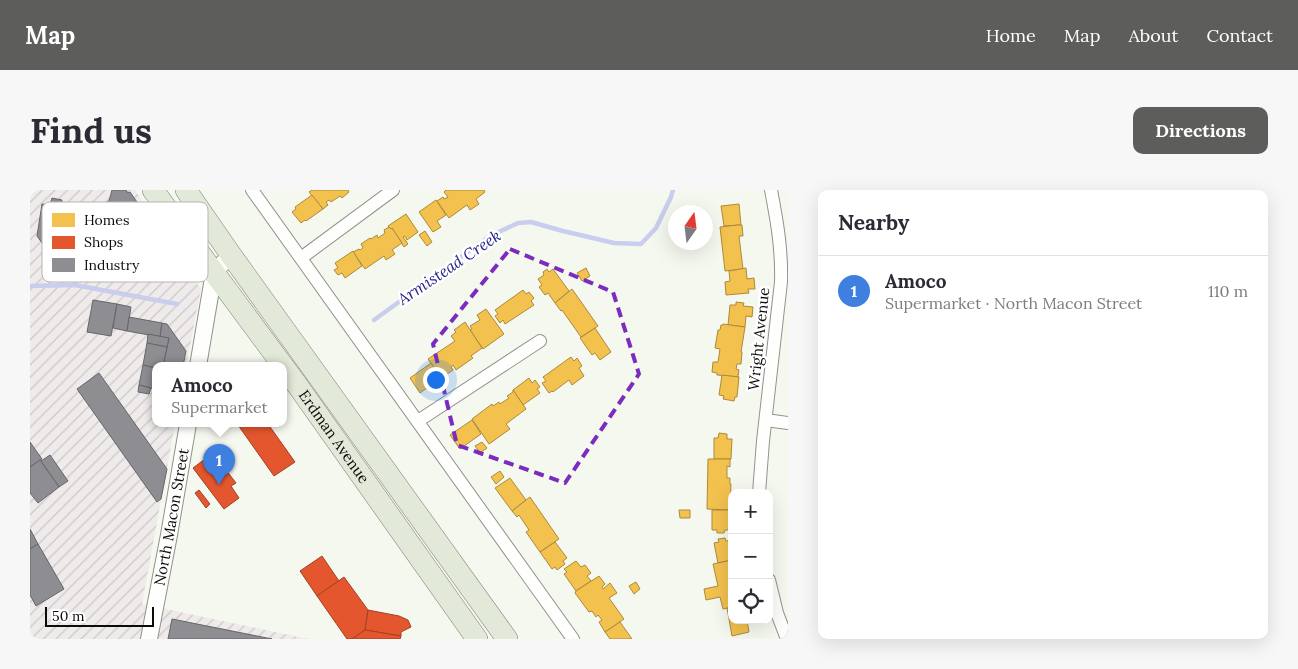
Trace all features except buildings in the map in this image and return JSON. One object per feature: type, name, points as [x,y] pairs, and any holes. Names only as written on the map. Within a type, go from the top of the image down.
[{"type":"main road","name":"Erdman Avenue","points":[[153,190],[162,202]]},
{"type":"main road","name":"Erdman Avenue","points":[[186,190],[194,202]]},
{"type":"main road","name":"Erdman Avenue","points":[[208,222],[507,639]]},
{"type":"main road","name":"Erdman Avenue","points":[[208,264],[280,362]]},
{"type":"main road","name":"Erdman Avenue","points":[[287,371],[477,639]]},
{"type":"street","points":[[252,190],[573,639]]},
{"type":"street","points":[[301,258],[393,190]]},
{"type":"street","name":"Wright Avenue","points":[[759,489],[763,441],[781,293],[784,240],[771,190]]},
{"type":"street","points":[[199,362],[214,272],[231,255]]},
{"type":"street","points":[[418,421],[540,341]]},
{"type":"street","points":[[766,420],[788,423]]},
{"type":"street","name":"North Macon Street","points":[[148,639],[169,535],[187,427]]},
{"type":"street","points":[[773,596],[786,635]]},
{"type":"highlighted area","points":[[510,249],[613,292],[639,374],[565,483],[457,445],[433,344]]},
{"type":"shaded area","points":[[30,190],[135,190],[143,202],[42,202],[42,282],[196,282],[201,289],[187,362],[152,362],[152,427],[174,427],[142,604],[308,639],[30,639]]},
{"type":"waterway","name":"Armistead Creek","points":[[374,320],[490,236],[518,223],[531,222],[614,243],[641,244],[656,228],[673,190]]},
{"type":"waterway","name":"Armistead Creek","points":[[30,286],[75,285],[177,304]]},
{"type":"place","name":"Amoco","points":[[219,485]]}]
